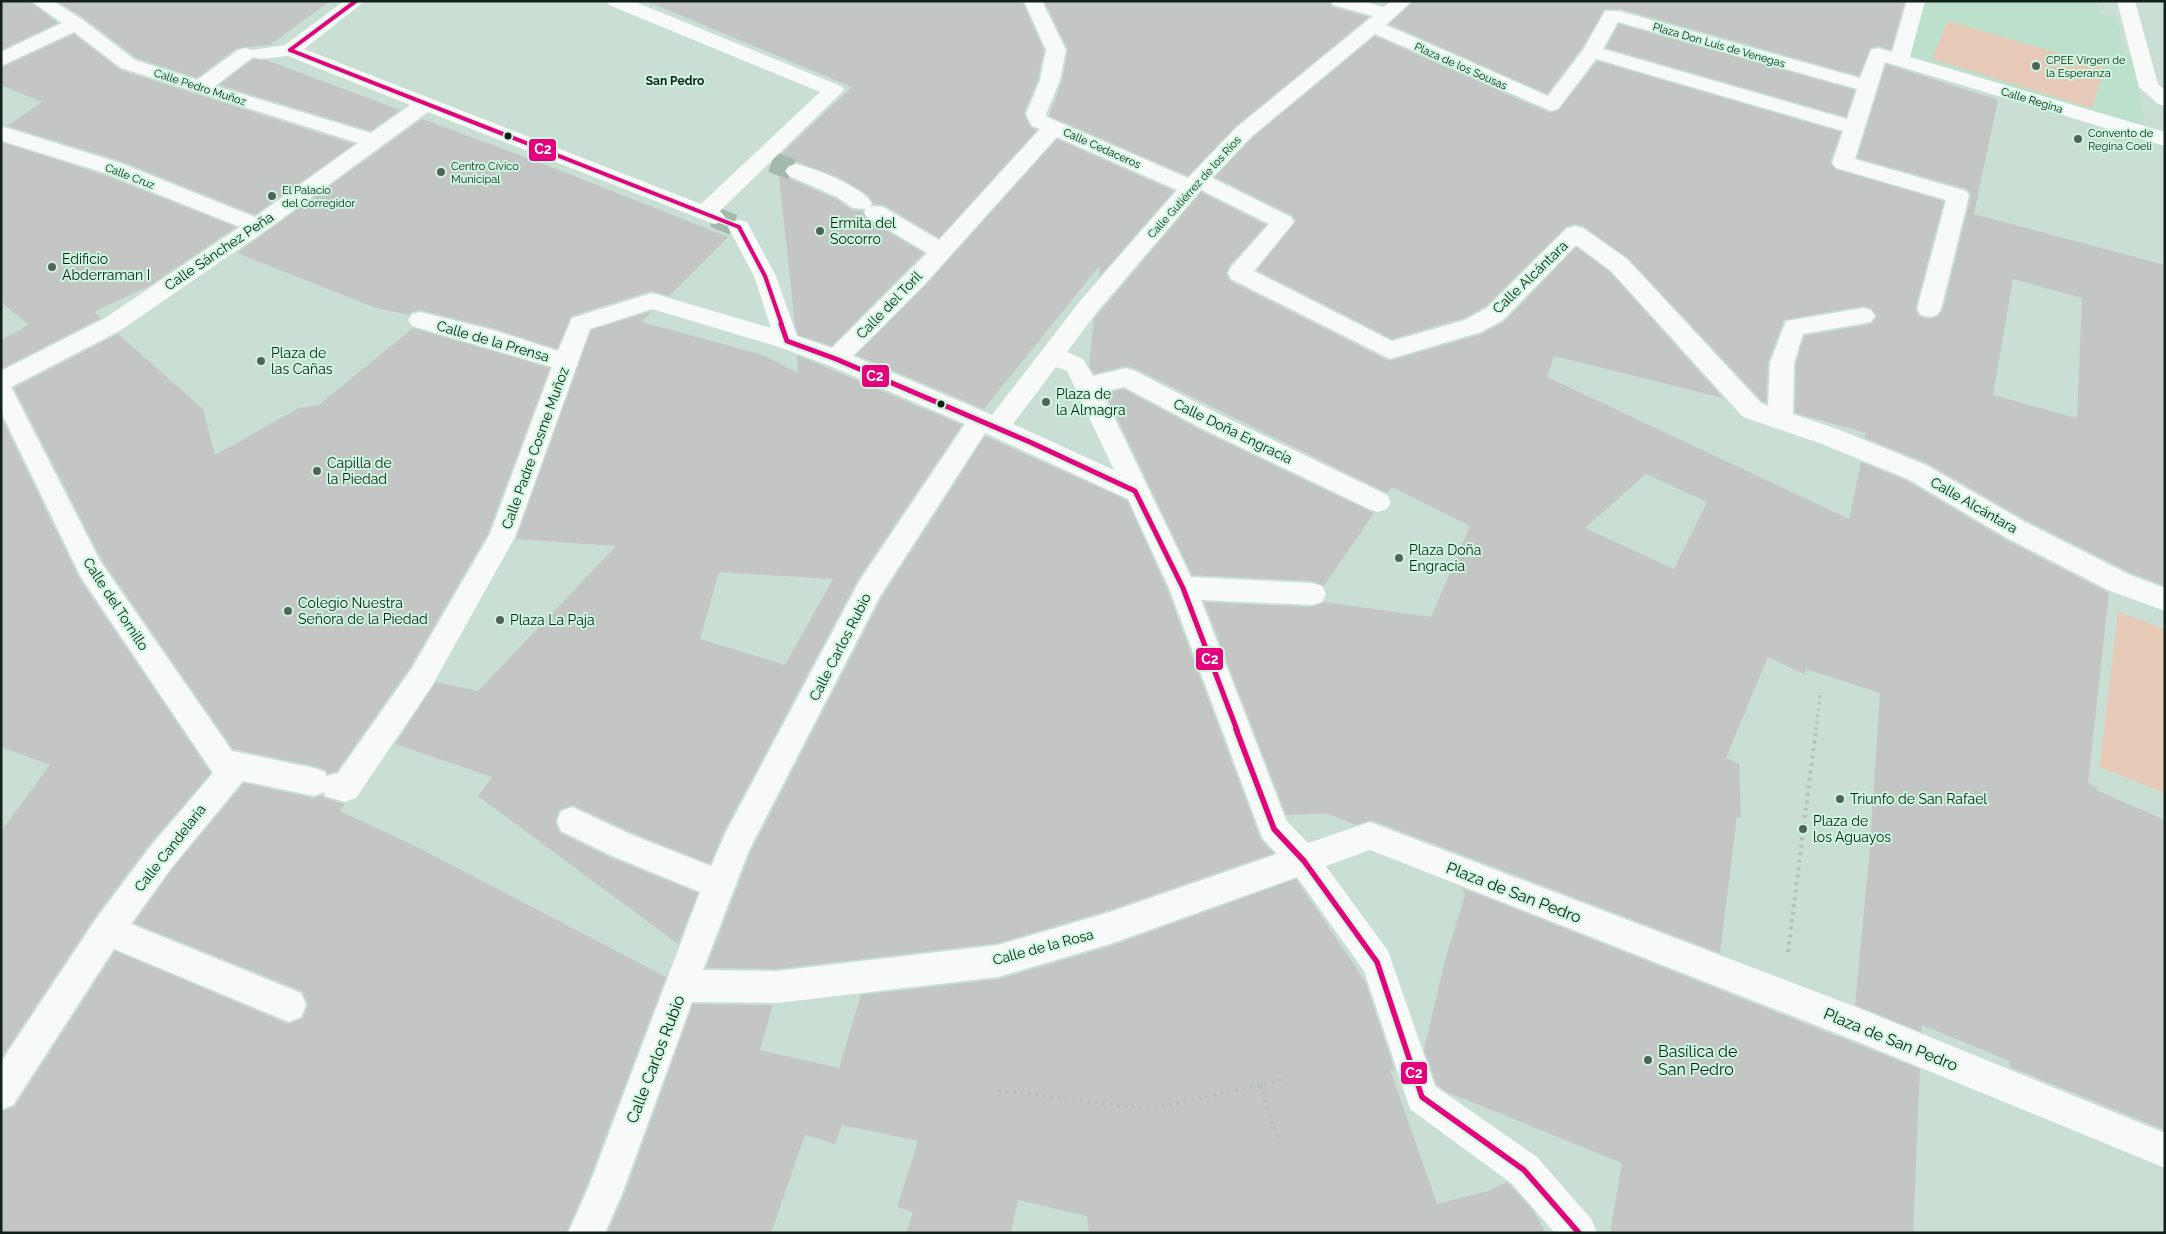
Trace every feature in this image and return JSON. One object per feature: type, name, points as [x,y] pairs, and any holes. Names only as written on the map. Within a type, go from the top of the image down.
[{"type":"street","name":"Calle Pedro Muñoz","points":[[40,1],[76,24],[128,64],[375,141]]},
{"type":"street","points":[[290,50],[356,1]]},
{"type":"street","points":[[200,88],[253,54],[290,50],[709,215],[767,160],[834,90],[616,1]]},
{"type":"street","points":[[1033,1],[1056,50],[1050,80],[1036,114],[1039,121],[1054,127]]},
{"type":"street","name":"Plaza de los Sousas","points":[[1340,1],[1550,105]]},
{"type":"street","name":"Calle Gutiérrez de los Ríos","points":[[1053,356],[1088,307],[1195,184],[1244,132],[1403,1]]},
{"type":"street","points":[[1899,60],[1916,1]]},
{"type":"street","points":[[2126,1],[2149,87],[2165,100]]},
{"type":"street","name":"Plaza Don Luis de Venegas","points":[[1550,105],[1592,52],[1612,15],[1869,82]]},
{"type":"street","points":[[1,60],[76,24]]},
{"type":"street","points":[[1592,52],[1853,131]]},
{"type":"street","name":"Calle Regina","points":[[1869,82],[1878,54],[2165,139]]},
{"type":"street","points":[[1869,82],[1843,163],[1958,196],[1930,309]]},
{"type":"street","name":"Calle Sánchez Peña","points":[[2,393],[113,324],[257,226],[426,103]]},
{"type":"street","name":"Calle Cedaceros","points":[[1024,160],[1054,127],[1195,184]]},
{"type":"street","name":"Calle Cruz","points":[[1,132],[27,144],[92,161],[197,200],[257,226]]},
{"type":"street","name":"Calle del Toril","points":[[836,359],[941,251],[1024,160]]},
{"type":"street","points":[[796,171],[845,192],[941,251]]},
{"type":"street","name":"Calle Alcántara","points":[[1195,184],[1283,222],[1239,273],[1390,350],[1474,326],[1495,314],[1576,233],[1619,265],[1752,410],[1831,437],[1917,472],[2025,534],[2120,583],[2165,600]]},
{"type":"street","points":[[739,227],[765,276],[787,341]]},
{"type":"street","name":"Calle Padre Cosme Muñoz","points":[[236,767],[345,788],[422,677],[502,537],[580,324],[652,301],[787,341],[836,359]]},
{"type":"street","points":[[1780,421],[1782,363],[1794,327],[1863,316]]},
{"type":"street","name":"Calle de la Prensa","points":[[420,320],[493,339],[566,362]]},
{"type":"street","points":[[988,424],[1053,356],[1075,366],[1183,588],[1274,829],[1304,861],[1377,962],[1422,1097],[1524,1170],[1580,1233]]},
{"type":"street","points":[[836,359],[988,424],[1135,491]]},
{"type":"street","name":"Calle Doña Engracia","points":[[1086,386],[1126,377],[1210,421],[1378,502]]},
{"type":"street","name":"Calle del Tornillo","points":[[2,393],[90,568],[223,763],[236,767]]},
{"type":"street","name":"Calle Carlos Rubio","points":[[586,1233],[604,1194],[719,884],[737,842],[870,588],[988,424]]},
{"type":"street","points":[[1183,588],[1312,594]]},
{"type":"street","name":"Calle Candelaria","points":[[1,1094],[107,930],[161,857],[236,767]]},
{"type":"street","points":[[572,821],[621,845],[719,884]]},
{"type":"street","name":"Plaza de San Pedro","points":[[1304,861],[1370,836],[1783,995],[2165,1151]]},
{"type":"street","name":"Calle de la Rosa","points":[[682,986],[776,986],[998,961],[1110,928],[1304,861]]},
{"type":"street","points":[[107,930],[289,1004]]},
{"type":"path","points":[[1783,995],[1820,695]]},
{"type":"path","points":[[998,1090],[1148,1109],[1284,1080]]},
{"type":"path","points":[[1260,1085],[1278,1143]]},
{"type":"shaded area","name":"CPEE Virgen de la Esperanza","points":[[1924,1],[2097,1],[2100,14],[2117,17],[2125,54],[2132,55],[2145,128],[1905,55]]},
{"type":"shaded area","points":[[1948,21],[2105,67],[2092,108],[1932,59]]},
{"type":"shaded area","points":[[2118,612],[2165,629],[2165,793],[2100,767]]},
{"type":"building","points":[[1,1],[29,1],[58,23],[1,50]]},
{"type":"building","points":[[57,1],[330,1],[270,45],[237,48],[197,78],[136,58],[84,18]]},
{"type":"building","points":[[646,1],[1022,1],[1044,50],[1038,79],[1024,113],[1030,127],[1037,130],[939,238],[884,205],[873,204],[868,195],[838,177],[797,162],[788,165],[783,171],[788,178],[836,199],[852,210],[863,211],[866,219],[924,253],[832,346],[798,335],[795,325],[777,158],[852,87]]},
{"type":"building","points":[[1044,1],[1329,1],[1332,7],[1369,17],[1236,126],[1188,176],[1049,116],[1062,81],[1068,50]]},
{"type":"building","points":[[1414,1],[1905,1],[1891,50],[1879,46],[1870,48],[1859,76],[1620,9],[1605,9],[1581,49],[1547,94],[1389,24]]},
{"type":"building","points":[[1619,24],[1855,90],[1846,117],[1606,48]]},
{"type":"building","points":[[74,34],[120,70],[354,144],[255,215],[121,161],[7,126],[42,102],[1,85],[1,68]]},
{"type":"building","points":[[1375,36],[1550,113],[1559,110],[1597,61],[1841,132],[1830,162],[1835,169],[1944,201],[1915,309],[1919,316],[1929,319],[1937,317],[1943,309],[1971,195],[1967,189],[1857,158],[1886,64],[1998,100],[1974,214],[2165,265],[2165,586],[2131,573],[2026,520],[1927,463],[1865,438],[1866,433],[1795,413],[1796,363],[1804,336],[1871,324],[1877,317],[1871,308],[1863,306],[1784,320],[1768,363],[1766,403],[1762,401],[1628,258],[1583,226],[1575,224],[1566,227],[1486,306],[1464,318],[1392,339],[1257,270],[1296,221],[1292,215],[1215,177],[1252,138]],"holes":[[[2013,279],[2082,298],[2077,418],[1993,395]]]},
{"type":"building","points":[[253,59],[266,60],[400,110],[371,131],[219,85]]},
{"type":"building","points":[[422,119],[541,163],[728,237],[669,296],[651,291],[571,316],[557,349],[493,328],[420,310],[409,315],[376,308],[237,253]]},
{"type":"building","points":[[1057,139],[1174,191],[1099,277],[1100,265],[984,409],[856,355],[924,287]]},
{"type":"building","points":[[1,142],[104,175],[236,227],[149,286],[94,312],[101,318],[1,369],[1,340],[29,325],[1,302]]},
{"type":"building","points":[[1201,192],[1266,225],[1229,266],[1226,274],[1230,281],[1389,361],[1482,334],[1504,322],[1576,247],[1610,272],[1723,398],[1554,356],[1547,377],[1849,519],[1861,462],[1907,481],[2006,540],[2109,593],[2088,783],[2097,788],[2096,790],[2165,820],[2165,1130],[2010,1067],[2010,1061],[1922,1025],[1921,1032],[1855,1005],[1869,858],[1880,693],[1806,669],[1804,674],[1768,657],[1726,758],[1739,764],[1741,818],[1737,817],[1720,953],[1371,820],[1356,825],[1326,813],[1286,815],[1204,602],[1312,607],[1324,602],[1431,617],[1470,526],[1392,487],[1387,493],[1136,369],[1126,366],[1094,374],[1089,365],[1094,319]],"holes":[[[1646,474],[1707,502],[1674,569],[1585,528]]]},
{"type":"building","points":[[652,311],[642,322],[763,355],[798,373],[797,355],[962,425],[858,579],[724,831],[710,864],[633,833],[573,805],[559,810],[555,822],[560,833],[609,857],[698,893],[678,944],[478,796],[492,777],[395,744],[436,682],[478,691],[616,546],[516,539],[591,330]],"holes":[[[719,572],[833,579],[785,665],[700,639]]]},
{"type":"building","points":[[413,328],[550,368],[488,533],[410,667],[337,771],[327,774],[326,770],[314,766],[233,749],[102,560],[14,388],[118,334],[203,409],[215,455],[299,408],[319,405]]},
{"type":"building","points":[[1124,389],[1200,430],[1374,513],[1324,586],[1312,581],[1192,575],[1105,393]]},
{"type":"building","points":[[1,417],[79,578],[211,773],[148,846],[94,918],[1,1058],[1,831],[50,765],[1,747]]},
{"type":"building","points":[[985,436],[1127,500],[1167,589],[1261,840],[1274,853],[1109,910],[998,943],[777,969],[706,968],[751,851],[882,597]]},
{"type":"building","points":[[244,783],[314,798],[323,795],[324,798],[345,804],[340,811],[413,845],[666,977],[587,1185],[566,1233],[1,1233],[1,1112],[15,1106],[115,951],[288,1024],[303,1018],[308,1004],[302,991],[134,923],[173,868]]},
{"type":"building","points":[[1296,879],[1365,981],[1395,1071],[1390,1069],[1437,1204],[1491,1190],[1507,1182],[1532,1209],[1546,1233],[1089,1233],[1087,1216],[1018,1200],[1011,1233],[906,1233],[913,1212],[897,1207],[918,1141],[842,1125],[835,1144],[805,1135],[771,1233],[607,1233],[624,1195],[693,1004],[773,1005],[760,1050],[839,1068],[861,995],[999,979],[1111,946]]},
{"type":"building","name":"Basílica de San Pedro","points":[[1462,888],[1920,1069],[1913,1233],[1610,1233],[1622,1163],[1447,1092],[1437,1085],[1424,1050],[1445,960],[1465,895]]},
{"type":"tunnel","points":[[772,162],[796,171]]},
{"type":"tunnel","points":[[714,217],[739,227]]},
{"type":"transit line","name":"C2","points":[[290,50],[356,1]]},
{"type":"transit line","name":"C2","points":[[290,50],[739,227],[765,276],[787,341],[836,359],[1032,443],[1135,491],[1183,588],[1274,829],[1304,861],[1377,962],[1422,1097],[1524,1170],[1579,1233]]},
{"type":"place","name":"CPEE Virgen de la Esperanza","points":[[2036,66]]},
{"type":"place","name":"Convento de Regina Coeli","points":[[2078,139]]},
{"type":"place","name":"Centro Cívico Municipal","points":[[441,172]]},
{"type":"place","name":"El Palacio del Corregidor","points":[[272,196]]},
{"type":"place","name":"Ermita del Socorro","points":[[820,231]]},
{"type":"place","name":"Edificio Abderraman I","points":[[52,267]]},
{"type":"place","name":"Plaza de las Cañas","points":[[261,361]]},
{"type":"place","name":"Plaza de la Almagra","points":[[1046,402]]},
{"type":"place","name":"Capilla de la Piedad","points":[[317,471]]},
{"type":"place","name":"Plaza Doña Engracia","points":[[1399,558]]},
{"type":"place","name":"Colegio Nuestra Señora de la Piedad","points":[[288,611]]},
{"type":"place","name":"Plaza La Paja","points":[[500,620]]},
{"type":"place","name":"Triunfo de San Rafael","points":[[1840,799]]},
{"type":"place","name":"Plaza de los Aguayos","points":[[1803,829]]},
{"type":"place","name":"Basílica de San Pedro","points":[[1648,1060]]},
{"type":"district","name":"San Pedro","points":[[675,81]]}]
